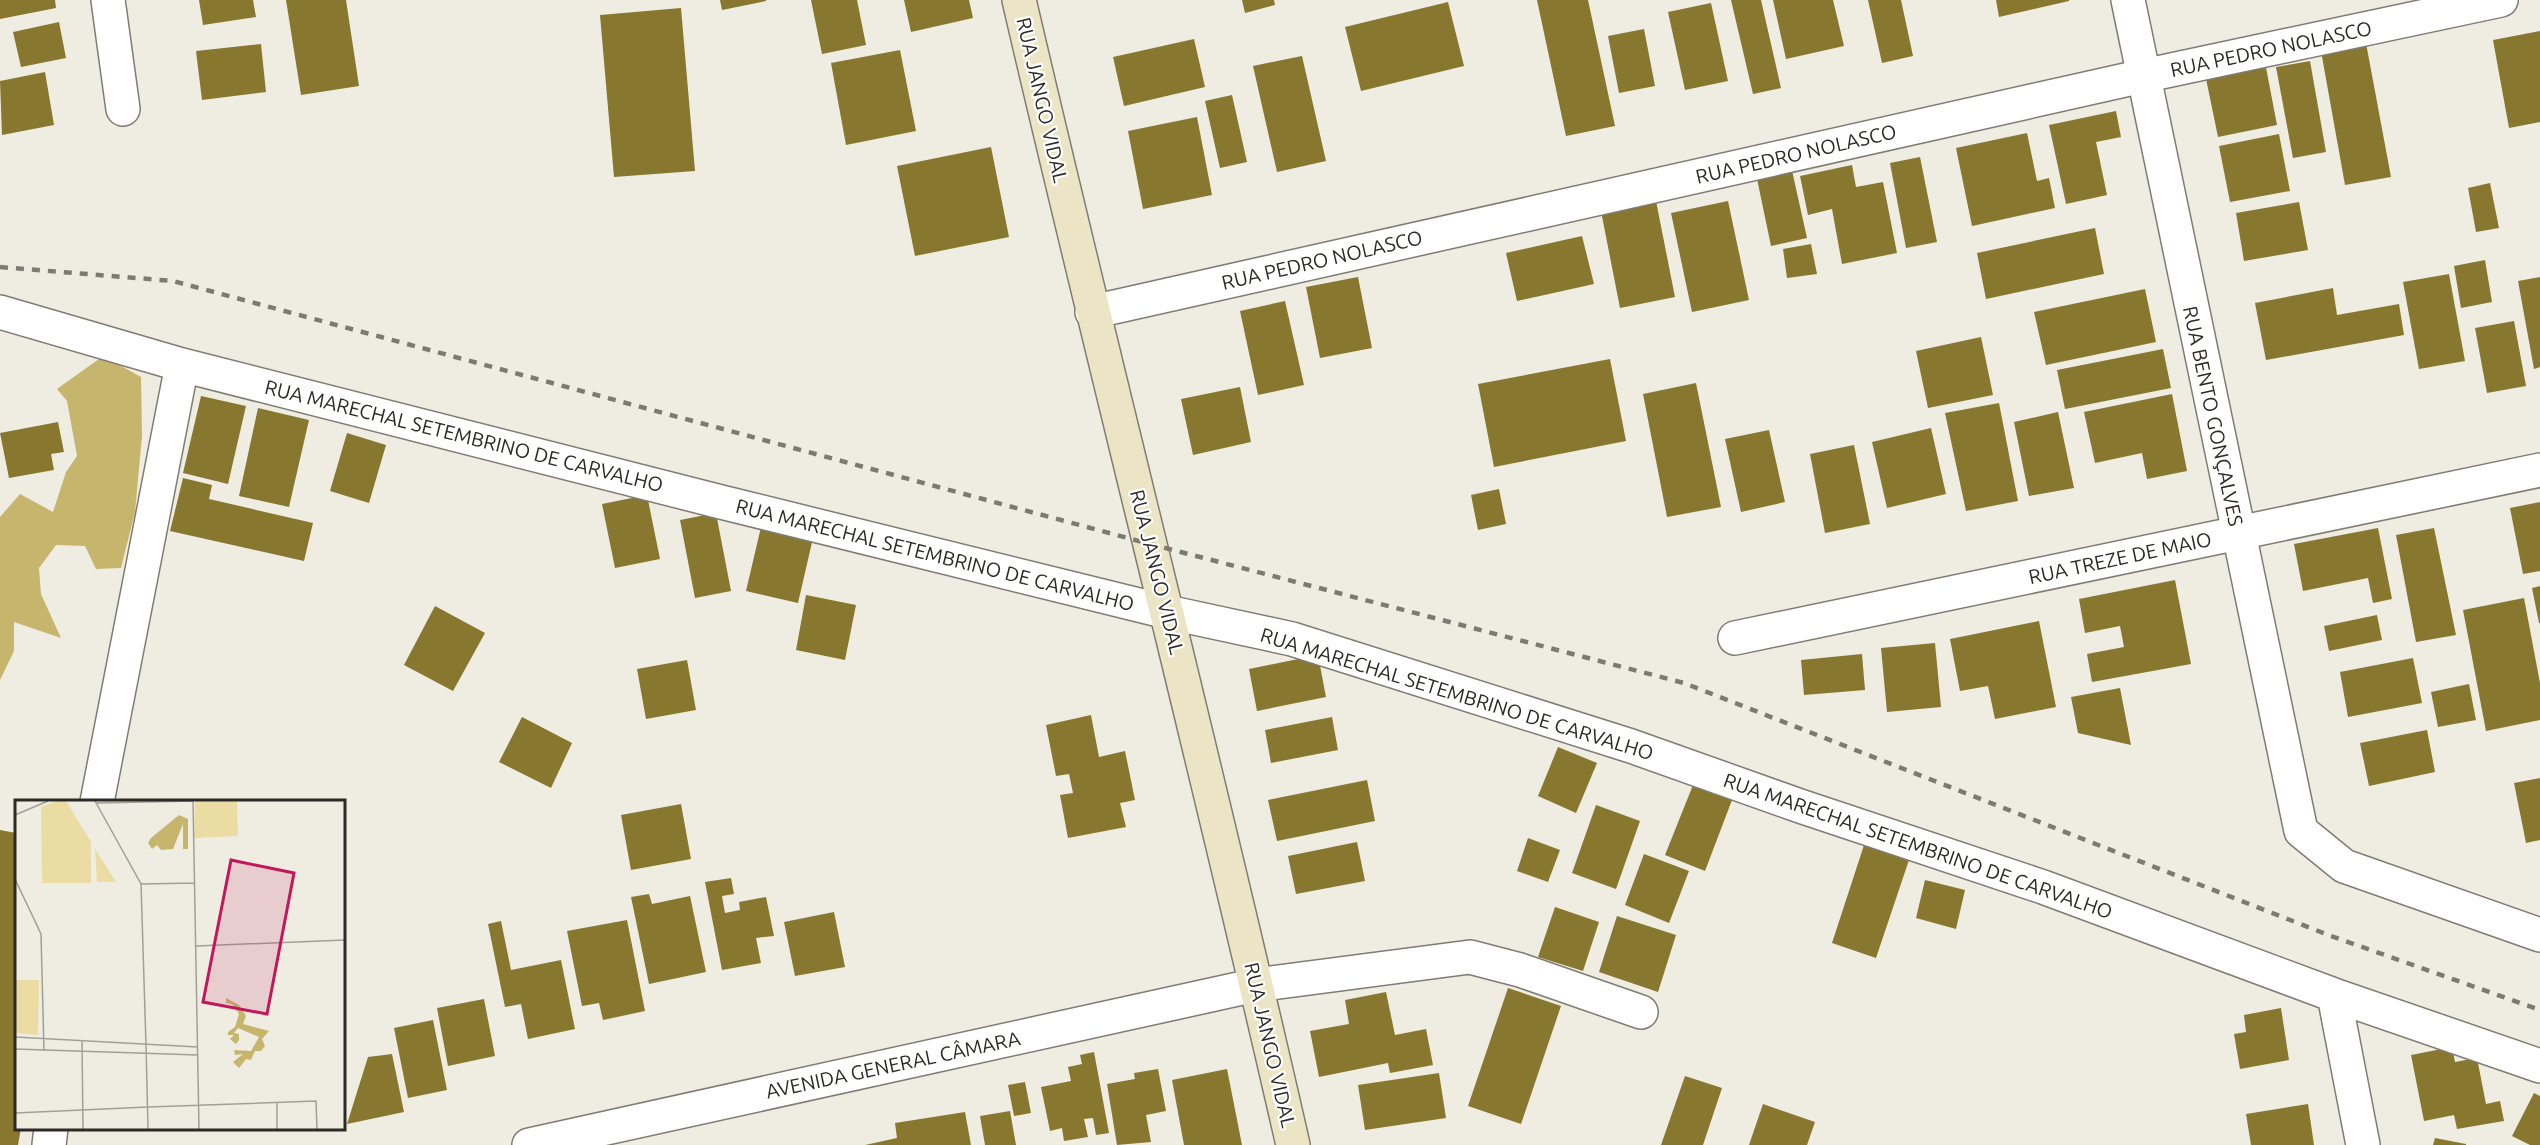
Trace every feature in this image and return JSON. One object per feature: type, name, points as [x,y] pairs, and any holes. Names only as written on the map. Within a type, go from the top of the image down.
[{"type":"street","points":[[108,0],[123,109]]},
{"type":"street","name":"RUA JANGO VIDAL","points":[[1018,0],[1092,312],[1167,612],[1293,1145]]},
{"type":"street","name":"RUA BENTO GONÇALVES","points":[[2128,0],[2301,831],[2344,866],[2540,935]]},
{"type":"street","name":"RUA PEDRO NOLASCO","points":[[1092,312],[2143,76],[2501,0]]},
{"type":"street","name":"RUA MARECHAL SETEMBRINO DE CARVALHO","points":[[0,312],[182,365],[1167,612],[1292,639],[1631,746],[1800,806],[2043,887],[2334,995],[2540,1066]]},
{"type":"street","points":[[97,800],[182,365]]},
{"type":"street","name":"RUA TREZE DE MAIO","points":[[1735,638],[2540,470]]},
{"type":"street","name":"AVENIDA GENERAL CÂMARA","points":[[529,1145],[1256,985],[1470,957],[1520,970],[1641,1012]]},
{"type":"street","points":[[2334,995],[2363,1145]]},
{"type":"street","points":[[49,1145],[51,1130]]},
{"type":"shaded area","points":[[103,356],[141,377],[142,436],[135,512],[121,568],[96,569],[85,546],[56,545],[39,568],[41,594],[61,638],[14,622],[14,651],[0,680],[0,517],[20,494],[53,512],[66,472],[77,456],[67,401],[57,389]]},
{"type":"building","points":[[0,0],[55,0],[56,8],[0,19]]},
{"type":"building","points":[[199,0],[253,0],[256,17],[203,25]]},
{"type":"building","points":[[286,0],[346,0],[359,86],[301,95]]},
{"type":"building","points":[[720,0],[766,0],[766,1],[722,10]]},
{"type":"building","points":[[811,0],[857,0],[866,45],[822,54]]},
{"type":"building","points":[[904,0],[969,0],[973,18],[911,32]]},
{"type":"building","points":[[1242,0],[1274,0],[1275,5],[1245,13]]},
{"type":"building","points":[[1537,0],[1588,0],[1615,126],[1566,136]]},
{"type":"building","points":[[1731,0],[1761,0],[1781,88],[1753,94]]},
{"type":"building","points":[[1773,0],[1833,0],[1844,46],[1786,59]]},
{"type":"building","points":[[1868,0],[1901,0],[1913,56],[1882,63]]},
{"type":"building","points":[[1996,0],[2069,0],[2069,1],[1999,17]]},
{"type":"building","points":[[1448,2],[1464,66],[1361,91],[1345,27]]},
{"type":"building","points":[[1711,3],[1728,81],[1685,90],[1668,12]]},
{"type":"building","points":[[681,8],[695,171],[614,177],[600,15]]},
{"type":"building","points":[[59,22],[66,58],[21,67],[13,32]]},
{"type":"building","points":[[1644,29],[1655,86],[1619,93],[1608,36]]},
{"type":"building","points":[[2540,31],[2540,122],[2509,128],[2493,40]]},
{"type":"building","points":[[1194,39],[1205,87],[1124,106],[1113,57]]},
{"type":"building","points":[[2366,43],[2391,177],[2345,185],[2321,51]]},
{"type":"building","points":[[261,44],[266,92],[202,100],[196,51]]},
{"type":"building","points":[[900,50],[916,131],[846,145],[831,63]]},
{"type":"building","points":[[1302,56],[1326,161],[1277,172],[1253,66]]},
{"type":"building","points":[[2264,57],[2277,125],[2218,137],[2204,69]]},
{"type":"building","points":[[2310,61],[2326,152],[2293,158],[2276,67]]},
{"type":"building","points":[[45,72],[54,125],[2,135],[0,81]]},
{"type":"building","points":[[1232,95],[1247,162],[1220,168],[1205,101]]},
{"type":"building","points":[[2116,111],[2121,137],[2096,142],[2107,195],[2066,204],[2049,125]]},
{"type":"building","points":[[1197,117],[1212,195],[1143,209],[1128,131]]},
{"type":"building","points":[[2027,133],[2037,181],[2049,178],[2055,208],[1972,226],[1956,148]]},
{"type":"building","points":[[2279,134],[2290,191],[2230,202],[2219,146]]},
{"type":"building","points":[[991,147],[1009,237],[915,256],[897,166]]},
{"type":"building","points":[[1920,157],[1937,242],[1906,248],[1890,163]]},
{"type":"building","points":[[1852,165],[1856,187],[1883,182],[1897,253],[1842,264],[1832,209],[1808,215],[1800,176]]},
{"type":"building","points":[[1791,166],[1807,238],[1771,246],[1756,174]]},
{"type":"building","points":[[2490,183],[2499,228],[2476,232],[2468,188]]},
{"type":"building","points":[[1656,201],[1675,297],[1620,308],[1601,211]]},
{"type":"building","points":[[1728,201],[1749,300],[1692,312],[1671,213]]},
{"type":"building","points":[[2299,202],[2308,250],[2244,261],[2236,213]]},
{"type":"building","points":[[2095,228],[2104,274],[1986,299],[1977,253]]},
{"type":"building","points":[[1582,236],[1594,284],[1517,301],[1506,253]]},
{"type":"building","points":[[1811,244],[1817,274],[1787,278],[1783,249]]},
{"type":"building","points":[[2485,260],[2492,302],[2461,308],[2454,266]]},
{"type":"building","points":[[2449,274],[2465,361],[2419,369],[2403,282]]},
{"type":"building","points":[[1358,277],[1372,348],[1320,358],[1306,287]]},
{"type":"building","points":[[2540,277],[2540,367],[2534,369],[2518,281]]},
{"type":"building","points":[[2333,288],[2337,315],[2399,304],[2404,335],[2266,360],[2255,303]]},
{"type":"building","points":[[2145,289],[2156,342],[2046,365],[2034,312]]},
{"type":"building","points":[[1285,301],[1304,385],[1258,395],[1240,311]]},
{"type":"building","points":[[2514,321],[2526,386],[2487,393],[2475,328]]},
{"type":"building","points":[[1981,337],[1993,395],[1928,408],[1916,351]]},
{"type":"building","points":[[2163,349],[2171,388],[2065,409],[2057,370]]},
{"type":"building","points":[[1610,359],[1626,441],[1494,467],[1478,384]]},
{"type":"building","points":[[1696,383],[1721,507],[1667,517],[1643,394]]},
{"type":"building","points":[[1240,387],[1251,442],[1193,455],[1181,399]]},
{"type":"building","points":[[2172,394],[2187,471],[2147,479],[2142,453],[2095,463],[2084,412]]},
{"type":"building","points":[[201,396],[246,406],[228,484],[183,473]]},
{"type":"building","points":[[1999,403],[2018,501],[1966,511],[1945,413]]},
{"type":"building","points":[[258,408],[309,420],[289,507],[239,496]]},
{"type":"building","points":[[2058,412],[2074,488],[2029,496],[2014,422]]},
{"type":"building","points":[[58,422],[64,452],[51,454],[54,470],[9,478],[0,433]]},
{"type":"building","points":[[1931,428],[1946,494],[1887,508],[1872,442]]},
{"type":"building","points":[[1769,430],[1785,502],[1741,512],[1725,439]]},
{"type":"building","points":[[347,433],[386,445],[369,503],[330,491]]},
{"type":"building","points":[[1854,445],[1870,524],[1825,533],[1810,454]]},
{"type":"building","points":[[183,478],[212,485],[209,499],[313,523],[304,561],[170,531]]},
{"type":"building","points":[[1499,489],[1506,524],[1478,530],[1471,495]]},
{"type":"building","points":[[647,495],[660,559],[615,568],[602,504]]},
{"type":"building","points":[[2540,502],[2540,571],[2523,574],[2510,508]]},
{"type":"building","points":[[716,513],[731,591],[695,598],[680,520]]},
{"type":"building","points":[[761,527],[813,538],[798,603],[746,591]]},
{"type":"building","points":[[2378,528],[2392,599],[2373,603],[2368,578],[2303,591],[2294,544]]},
{"type":"building","points":[[2434,528],[2456,635],[2416,642],[2396,535]]},
{"type":"building","points":[[2175,580],[2191,664],[2092,682],[2087,654],[2124,647],[2120,626],[2085,633],[2079,599]]},
{"type":"building","points":[[2540,586],[2540,623],[2539,623],[2532,588]]},
{"type":"building","points":[[806,595],[856,605],[845,660],[796,650]]},
{"type":"building","points":[[2524,598],[2540,683],[2540,720],[2486,731],[2463,610]]},
{"type":"building","points":[[435,606],[485,633],[453,691],[404,665]]},
{"type":"building","points":[[2377,615],[2382,640],[2329,651],[2324,626]]},
{"type":"building","points":[[2039,621],[2056,707],[1995,719],[1988,686],[1960,691],[1950,639]]},
{"type":"building","points":[[1935,643],[1941,707],[1887,712],[1881,648]]},
{"type":"building","points":[[1862,654],[1865,690],[1804,695],[1801,660]]},
{"type":"building","points":[[1318,655],[1326,697],[1257,711],[1249,669]]},
{"type":"building","points":[[2413,658],[2422,703],[2348,717],[2340,672]]},
{"type":"building","points":[[687,660],[696,710],[646,719],[637,669]]},
{"type":"building","points":[[2469,684],[2476,720],[2438,727],[2431,692]]},
{"type":"building","points":[[2120,688],[2131,745],[2078,733],[2071,697]]},
{"type":"building","points":[[1091,715],[1099,757],[1125,751],[1135,800],[1120,803],[1126,827],[1068,838],[1060,795],[1073,793],[1069,774],[1056,776],[1046,725]]},
{"type":"building","points":[[522,717],[572,743],[551,788],[499,762]]},
{"type":"building","points":[[1332,717],[1338,750],[1271,763],[1265,730]]},
{"type":"building","points":[[2427,730],[2435,772],[2369,786],[2360,743]]},
{"type":"building","points":[[1558,747],[1597,763],[1576,813],[1538,796]]},
{"type":"building","points":[[2540,778],[2540,840],[2526,843],[2514,783]]},
{"type":"building","points":[[1367,780],[1375,821],[1277,841],[1268,800]]},
{"type":"building","points":[[1693,785],[1732,800],[1705,871],[1665,855]]},
{"type":"building","points":[[681,804],[691,859],[631,870],[621,815]]},
{"type":"building","points":[[1596,805],[1640,821],[1616,889],[1572,873]]},
{"type":"building","points":[[0,830],[15,833],[15,1130],[21,1130],[18,1145],[0,1145]]},
{"type":"building","points":[[1528,838],[1560,850],[1548,882],[1517,871]]},
{"type":"building","points":[[1357,842],[1365,881],[1296,894],[1288,856]]},
{"type":"building","points":[[1865,842],[1910,857],[1876,958],[1832,943]]},
{"type":"building","points":[[1644,854],[1689,871],[1669,923],[1625,905]]},
{"type":"building","points":[[731,878],[734,894],[722,896],[725,913],[740,910],[739,902],[766,897],[774,936],[756,938],[761,963],[722,970],[705,882]]},
{"type":"building","points":[[1925,880],[1965,890],[1956,929],[1916,918]]},
{"type":"building","points":[[649,894],[652,904],[690,896],[706,972],[649,984],[631,897]]},
{"type":"building","points":[[1555,907],[1599,922],[1583,971],[1538,957]]},
{"type":"building","points":[[834,912],[845,967],[795,976],[784,922]]},
{"type":"building","points":[[1617,916],[1676,935],[1658,992],[1599,972]]},
{"type":"building","points":[[627,920],[645,1011],[603,1020],[599,1003],[582,1006],[567,931]]},
{"type":"building","points":[[501,921],[511,970],[561,960],[575,1029],[528,1039],[521,1004],[505,1007],[488,924]]},
{"type":"building","points":[[1508,988],[1561,1006],[1521,1124],[1468,1106]]},
{"type":"building","points":[[1386,992],[1395,1035],[1426,1029],[1433,1065],[1390,1073],[1388,1063],[1319,1077],[1310,1031],[1349,1024],[1345,1000]]},
{"type":"building","points":[[484,999],[495,1056],[448,1066],[437,1008]]},
{"type":"building","points":[[2281,1008],[2289,1060],[2240,1069],[2234,1034],[2246,1032],[2244,1015]]},
{"type":"building","points":[[433,1020],[447,1090],[408,1098],[394,1028]]},
{"type":"building","points":[[2452,1047],[2455,1062],[2477,1058],[2486,1104],[2500,1101],[2504,1121],[2457,1129],[2454,1115],[2424,1121],[2411,1055]]},
{"type":"building","points":[[1094,1052],[1109,1133],[1096,1135],[1093,1118],[1084,1119],[1088,1137],[1064,1141],[1062,1128],[1050,1131],[1041,1087],[1071,1081],[1068,1067],[1082,1064],[1080,1055]]},
{"type":"building","points":[[392,1054],[404,1112],[347,1124],[368,1057]]},
{"type":"building","points":[[1158,1069],[1166,1111],[1146,1115],[1151,1142],[1117,1145],[1107,1084],[1135,1079],[1134,1073]]},
{"type":"building","points":[[1227,1069],[1242,1145],[1184,1145],[1172,1080]]},
{"type":"building","points":[[1439,1073],[1446,1118],[1365,1130],[1358,1085]]},
{"type":"building","points":[[1685,1076],[1722,1088],[1703,1145],[1661,1145]]},
{"type":"building","points":[[1025,1082],[1031,1113],[1014,1116],[1008,1085]]},
{"type":"building","points":[[2534,1093],[2540,1096],[2540,1145],[2530,1145],[2512,1136]]},
{"type":"building","points":[[1763,1104],[1815,1122],[1807,1145],[1749,1145]]},
{"type":"building","points":[[2308,1104],[2314,1145],[2251,1145],[2246,1114]]},
{"type":"building","points":[[1010,1111],[1016,1145],[985,1145],[980,1116]]},
{"type":"building","points":[[965,1112],[971,1145],[865,1145],[897,1138],[895,1123]]},
{"type":"building","points":[[2435,1138],[2466,1144],[2466,1145],[2433,1145]]},
{"type":"railway","points":[[0,267],[173,281],[1150,544],[1684,683],[2331,936],[2540,1010]]}]
